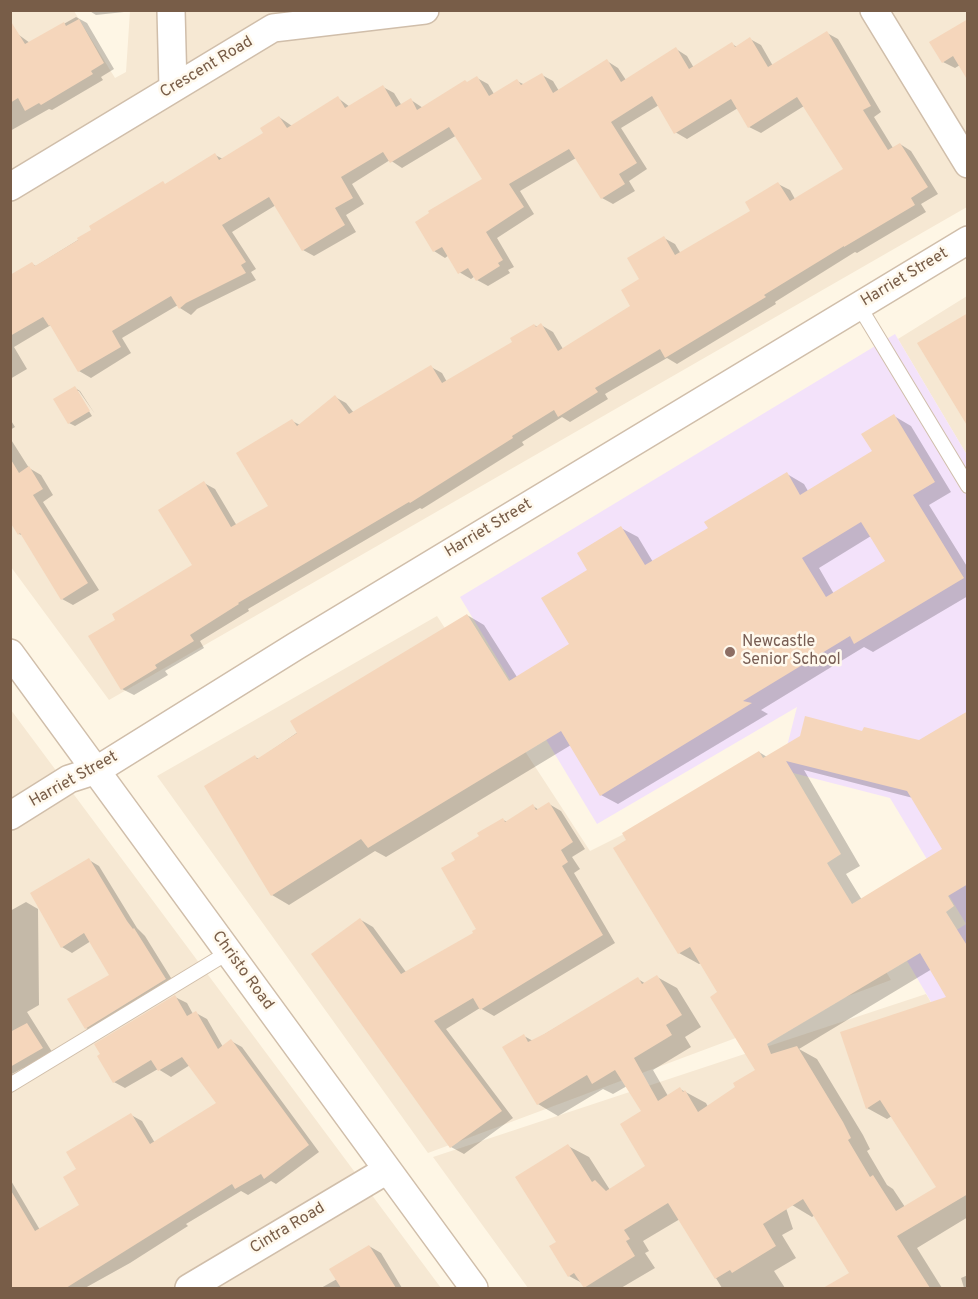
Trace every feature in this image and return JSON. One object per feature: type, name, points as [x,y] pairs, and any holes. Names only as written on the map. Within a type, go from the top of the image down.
[{"type":"street","points":[[171,10],[173,88]]},
{"type":"street","name":"Crescent Road","points":[[10,187],[273,28],[425,10]]},
{"type":"street","points":[[874,10],[968,164]]},
{"type":"street","name":"Harriet Street","points":[[10,816],[69,779],[97,770],[296,646],[968,240]]},
{"type":"street","name":"Christo Road","points":[[10,653],[474,1288]]},
{"type":"street","name":"Cintra Road","points":[[189,1288],[387,1170]]},
{"type":"lane","points":[[859,306],[968,486]]},
{"type":"lane","points":[[10,1085],[229,952]]},
{"type":"shaded area","points":[[10,11],[74,11],[115,78],[126,72],[130,11],[967,11],[967,207],[109,700],[11,567]]},
{"type":"shaded area","points":[[967,296],[967,455],[898,339]]},
{"type":"shaded area","name":"Newcastle Senior School","points":[[895,334],[967,455],[967,1063],[907,961],[966,924],[890,798],[793,773],[784,758],[797,707],[597,824],[460,597]]},
{"type":"shaded area","points":[[437,616],[590,851],[764,764],[891,980],[428,1153],[157,776]]},
{"type":"shaded area","points":[[11,710],[441,1288],[11,1288]]},
{"type":"shaded area","points":[[926,994],[967,1063],[967,1288],[528,1288],[433,1157]]},
{"type":"building","points":[[79,19],[104,63],[91,71],[93,74],[41,105],[39,103],[25,111],[18,98],[10,103],[10,20],[25,44],[64,22],[66,26]]},
{"type":"building","points":[[968,19],[968,81],[953,56],[942,63],[929,42]]},
{"type":"building","points":[[827,31],[871,106],[863,110],[888,150],[900,143],[928,187],[911,198],[915,205],[844,246],[764,295],[766,297],[665,358],[660,349],[595,388],[598,392],[558,417],[554,410],[410,503],[238,603],[190,635],[194,641],[155,665],[157,668],[121,690],[88,636],[115,620],[112,614],[192,565],[158,510],[204,481],[231,527],[268,506],[236,453],[292,419],[297,426],[335,395],[349,414],[431,365],[442,383],[512,342],[510,338],[534,324],[536,327],[541,323],[558,351],[630,306],[621,290],[639,279],[627,258],[664,236],[675,255],[750,211],[745,202],[778,182],[790,201],[843,169],[797,97],[748,128],[731,99],[674,134],[652,96],[611,122],[637,163],[619,174],[625,184],[601,199],[569,149],[509,184],[524,207],[486,232],[503,260],[498,263],[500,266],[476,281],[468,268],[458,274],[442,247],[433,252],[415,222],[429,213],[428,211],[482,179],[449,127],[390,163],[383,152],[341,177],[353,198],[335,208],[345,225],[302,251],[269,197],[222,225],[246,262],[241,265],[246,273],[186,303],[179,309],[171,296],[112,331],[121,347],[78,372],[43,317],[10,336],[10,275],[32,262],[35,266],[78,240],[77,238],[91,230],[89,226],[163,181],[165,184],[215,153],[219,160],[263,133],[260,128],[279,116],[287,128],[338,96],[345,108],[383,85],[396,107],[411,98],[417,110],[465,80],[467,82],[477,76],[489,96],[517,79],[521,85],[542,73],[553,93],[607,59],[621,82],[676,47],[689,69],[732,42],[735,47],[750,37],[768,67]]},
{"type":"building","points":[[968,313],[968,427],[917,343]]},
{"type":"building","points":[[75,386],[90,411],[68,424],[53,399]]},
{"type":"building","points":[[894,414],[935,482],[913,495],[964,578],[854,644],[850,636],[743,701],[752,703],[600,796],[561,731],[368,848],[361,839],[271,896],[204,786],[255,755],[257,759],[297,733],[290,721],[467,614],[509,681],[569,644],[541,598],[587,570],[577,553],[621,526],[645,565],[708,528],[704,522],[787,472],[800,495],[872,451],[861,434]],"holes":[[[861,522],[885,561],[826,597],[802,558]]]},
{"type":"building","points":[[10,458],[19,473],[29,466],[43,489],[33,495],[88,583],[61,600],[20,533],[18,535],[10,522]]},
{"type":"building","points":[[968,711],[968,884],[948,896],[954,906],[946,912],[968,947],[968,1194],[897,1236],[930,1288],[823,1288],[849,1273],[803,1199],[763,1224],[776,1246],[732,1273],[730,1270],[715,1279],[668,1203],[624,1230],[630,1239],[626,1241],[635,1256],[584,1288],[574,1273],[568,1277],[549,1246],[556,1242],[515,1177],[568,1144],[592,1182],[595,1180],[606,1191],[645,1166],[620,1124],[641,1111],[615,1070],[592,1084],[587,1075],[537,1105],[502,1047],[524,1034],[528,1042],[638,977],[642,984],[657,975],[682,1015],[666,1025],[672,1035],[634,1058],[658,1101],[680,1087],[683,1092],[685,1090],[698,1112],[735,1087],[733,1083],[755,1070],[710,997],[717,992],[690,947],[678,954],[613,848],[626,840],[622,833],[759,751],[763,758],[800,736],[805,716],[862,731],[864,727],[919,740]],"holes":[[[786,761],[907,791],[942,849],[852,904],[827,863],[841,854]],[[920,953],[946,997],[840,1032],[866,1109],[880,1100],[936,1187],[896,1211],[873,1175],[870,1177],[848,1140],[851,1138],[843,1122],[797,1046],[771,1054],[767,1044]]]},
{"type":"building","points":[[549,802],[573,842],[561,850],[568,862],[562,866],[603,935],[480,1010],[473,998],[434,1021],[502,1111],[450,1148],[311,954],[360,918],[401,974],[473,933],[472,931],[476,929],[441,868],[455,860],[451,853],[479,836],[477,833],[503,818],[505,822],[533,804],[536,810]]},
{"type":"building","points":[[89,858],[166,979],[85,1029],[67,999],[109,975],[84,933],[61,948],[30,893]]},
{"type":"building","points":[[175,995],[187,1016],[196,1011],[218,1049],[231,1039],[309,1145],[264,1179],[261,1174],[235,1189],[232,1184],[66,1288],[10,1288],[10,1189],[35,1231],[79,1205],[63,1177],[76,1169],[66,1152],[131,1113],[150,1144],[216,1103],[182,1057],[158,1071],[151,1060],[113,1083],[97,1056],[100,1054],[94,1044]]},
{"type":"building","points":[[27,1023],[43,1048],[10,1067],[10,1032]]},
{"type":"building","points":[[369,1245],[396,1288],[341,1288],[329,1269]]},
{"type":"place","name":"Newcastle Senior School","points":[[730,652]]}]
